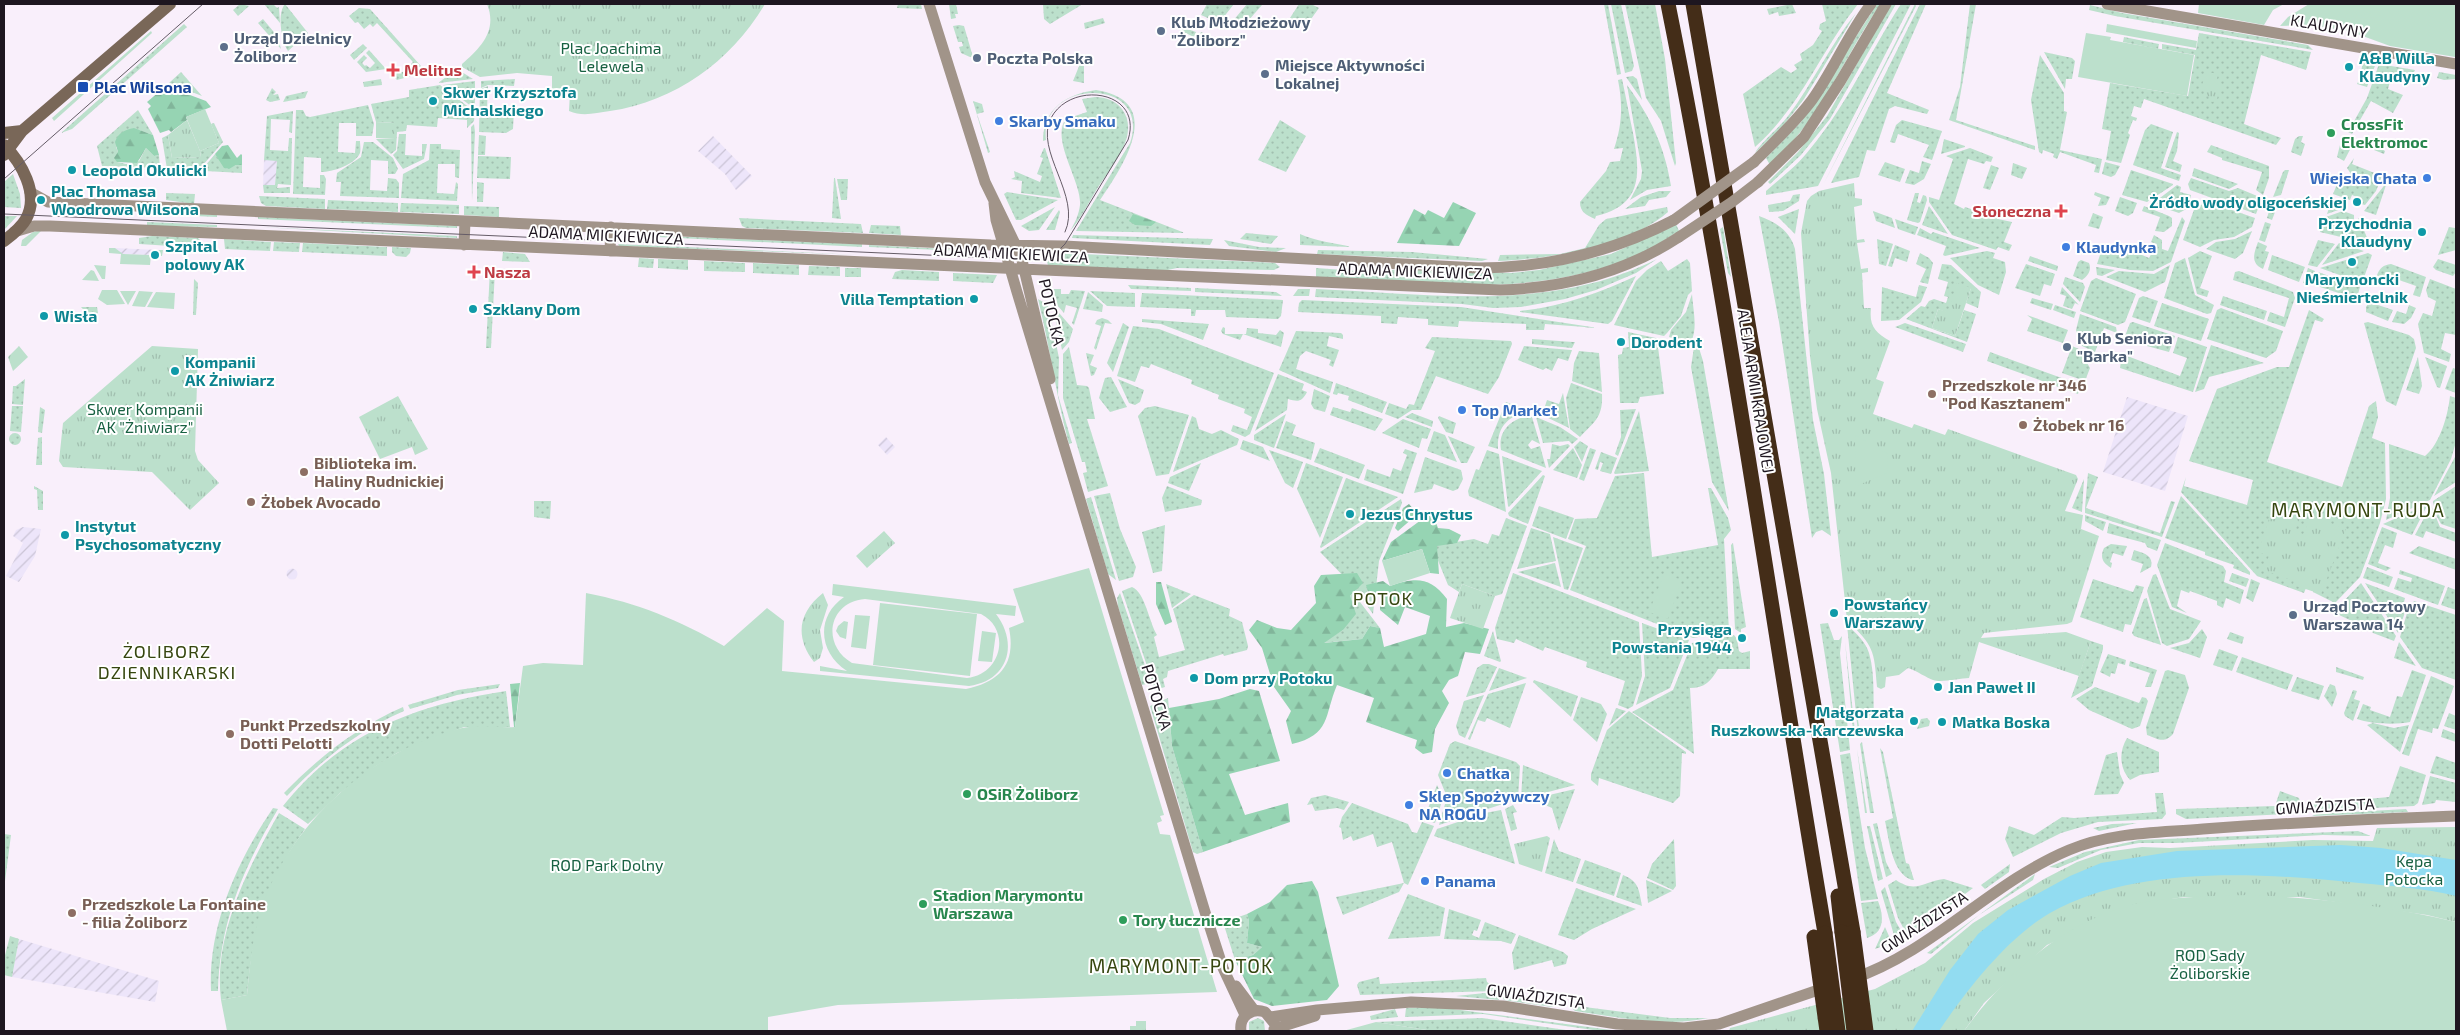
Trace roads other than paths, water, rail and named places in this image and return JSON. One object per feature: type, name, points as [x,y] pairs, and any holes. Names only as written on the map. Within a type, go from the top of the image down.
[{"type":"highway","name":"ALEJA ARMII KRAJOWEJ","points":[[1668,4],[1737,380],[1800,785],[1820,935]]},
{"type":"highway","name":"ALEJA ARMII KRAJOWEJ","points":[[1694,4],[1826,783],[1847,932]]},
{"type":"highway","points":[[1847,932],[1854,1031]]},
{"type":"highway","points":[[1847,932],[1866,1031]]},
{"type":"highway","points":[[1820,935],[1827,1031]]},
{"type":"highway","points":[[1820,935],[1838,1031]]},
{"type":"main road","points":[[4,241],[28,215],[30,192],[20,166],[5,150],[22,131],[170,4]]},
{"type":"main road","points":[[4,133],[22,131]]},
{"type":"street","name":"POTOCKA","points":[[929,4],[952,78],[959,92],[985,182],[1017,245],[1026,270],[1046,354],[1061,435]]},
{"type":"street","name":"POTOCKA","points":[[936,4],[958,76],[959,92]]},
{"type":"street","name":"ADAMA MICKIEWICZA","points":[[30,192],[48,202],[1500,268],[1524,267],[1569,259],[1614,247],[1674,220],[1754,162],[1787,130],[1812,99],[1859,20],[1871,4]]},
{"type":"street","name":"ADAMA MICKIEWICZA","points":[[14,232],[36,226],[1475,290],[1525,290],[1569,284],[1625,266],[1664,248],[1758,182],[1790,152],[1808,131],[1840,82],[1886,4]]},
{"type":"street","name":"KLAUDYNY","points":[[2107,4],[2456,64]]},
{"type":"street","name":"POTOCKA","points":[[994,203],[996,220],[1224,968],[1250,1013]]},
{"type":"street","points":[[464,244],[465,221]]},
{"type":"street","points":[[610,251],[611,227]]},
{"type":"street","name":"GWIAŹDZISTA","points":[[1270,1016],[1411,1002],[1503,1006],[1651,1027],[1684,1028],[1713,1025],[1882,968],[1924,944],[2034,866],[2070,849],[2099,840],[2137,834],[2283,824],[2456,816]]},
{"type":"street","name":"GWIAŹDZISTA","points":[[1274,1030],[1344,1008]]},
{"type":"street","points":[[1241,1031],[1241,1022],[1250,1013],[1262,1011],[1270,1016],[1274,1030]]},
{"type":"water","points":[[2341,845],[2381,848],[2456,860],[2456,896],[2395,886],[2322,879],[2242,875],[2160,879],[2121,886],[2084,897],[2050,913],[2034,924],[2018,936],[1988,966],[1939,1031],[1912,1031],[1950,970],[1978,934],[2008,910],[2070,876],[2101,863],[2177,851]]},
{"type":"tram line","points":[[4,179],[203,4]]},
{"type":"tram line","points":[[4,214],[1040,260],[1054,255],[1065,244],[1128,140],[1130,123],[1126,110],[1116,101],[1103,96],[1088,95],[1074,98],[1061,106],[1051,118],[1047,131],[1052,159],[1068,204],[1069,218],[1065,232]]},
{"type":"place","name":"Klub Młodzieżowy \"Żoliborz\"","points":[[1161,31]]},
{"type":"place","name":"Urząd Dzielnicy Żoliborz","points":[[224,47]]},
{"type":"place","name":"Poczta Polska","points":[[977,58]]},
{"type":"place","name":"A&B Willa Klaudyny","points":[[2349,67]]},
{"type":"place","name":"Melitus","points":[[393,70]]},
{"type":"place","name":"Miejsce Aktywności Lokalnej","points":[[1265,74]]},
{"type":"place","name":"Plac Wilsona","points":[[83,87]]},
{"type":"place","name":"Skwer Krzysztofa Michalskiego","points":[[433,101]]},
{"type":"place","name":"Skarby Smaku","points":[[999,121]]},
{"type":"place","name":"CrossFit Elektromoc","points":[[2331,133]]},
{"type":"place","name":"Leopold Okulicki","points":[[72,170]]},
{"type":"place","name":"Wiejska Chata","points":[[2427,178]]},
{"type":"place","name":"Plac Thomasa Woodrowa Wilsona","points":[[41,200]]},
{"type":"place","name":"Żródło wody oligoceńskiej","points":[[2357,202]]},
{"type":"place","name":"Słoneczna","points":[[2061,211]]},
{"type":"place","name":"Przychodnia Klaudyny","points":[[2422,232]]},
{"type":"place","name":"Klaudynka","points":[[2066,247]]},
{"type":"place","name":"Szpital polowy AK","points":[[155,255]]},
{"type":"place","name":"Marymoncki Nieśmiertelnik","points":[[2352,262]]},
{"type":"place","name":"Nasza","points":[[474,272]]},
{"type":"place","name":"Villa Temptation","points":[[974,299]]},
{"type":"place","name":"Szklany Dom","points":[[473,309]]},
{"type":"place","name":"Wisła","points":[[44,316]]},
{"type":"place","name":"Dorodent","points":[[1621,342]]},
{"type":"place","name":"Klub Seniora \"Barka\"","points":[[2067,347]]},
{"type":"place","name":"Kompanii AK Żniwiarz","points":[[175,371]]},
{"type":"place","name":"Przedszkole nr 346 \"Pod Kasztanem\"","points":[[1932,394]]},
{"type":"place","name":"Top Market","points":[[1462,410]]},
{"type":"place","name":"Żłobek nr 16","points":[[2023,425]]},
{"type":"place","name":"Biblioteka im. Haliny Rudnickiej","points":[[304,472]]},
{"type":"place","name":"Żłobek Avocado","points":[[251,502]]},
{"type":"place","name":"Jezus Chrystus","points":[[1350,514]]},
{"type":"place","name":"Instytut Psychosomatyczny","points":[[65,535]]},
{"type":"place","name":"Powstańcy Warszawy","points":[[1834,613]]},
{"type":"place","name":"Urząd Pocztowy Warszawa 14","points":[[2293,615]]},
{"type":"place","name":"Przysięga Powstania 1944","points":[[1742,638]]},
{"type":"place","name":"Dom przy Potoku","points":[[1194,678]]},
{"type":"place","name":"Jan Paweł II","points":[[1938,687]]},
{"type":"place","name":"Małgorzata Ruszkowska-Karczewska","points":[[1914,721]]},
{"type":"place","name":"Matka Boska","points":[[1942,722]]},
{"type":"place","name":"Punkt Przedszkolny Dotti Pelotti","points":[[230,734]]},
{"type":"place","name":"Chatka","points":[[1447,773]]},
{"type":"place","name":"OSiR Żoliborz","points":[[967,794]]},
{"type":"place","name":"Sklep Spożywczy NA ROGU","points":[[1409,805]]},
{"type":"place","name":"Panama","points":[[1425,881]]},
{"type":"place","name":"Stadion Marymontu Warszawa","points":[[923,904]]},
{"type":"place","name":"Przedszkole La Fontaine - filia Żoliborz","points":[[72,913]]},
{"type":"place","name":"Tory łucznicze","points":[[1123,920]]},
{"type":"district","name":"MARYMONT-RUDA","points":[[2358,510]]},
{"type":"district","name":"POTOK","points":[[1383,599]]},
{"type":"district","name":"ŻOLIBORZ DZIENNIKARSKI","points":[[167,662]]},
{"type":"district","name":"MARYMONT-POTOK","points":[[1181,966]]},
{"type":"park label","name":"Plac Joachima Lelewela","points":[[611,57]]},
{"type":"park label","name":"Skwer Kompanii AK \"Żniwiarz\"","points":[[145,418]]},
{"type":"park label","name":"ROD Park Dolny","points":[[607,865]]},
{"type":"park label","name":"Kępa Potocka","points":[[2414,870]]},
{"type":"park label","name":"ROD Sady Żoliborskie","points":[[2210,964]]}]
